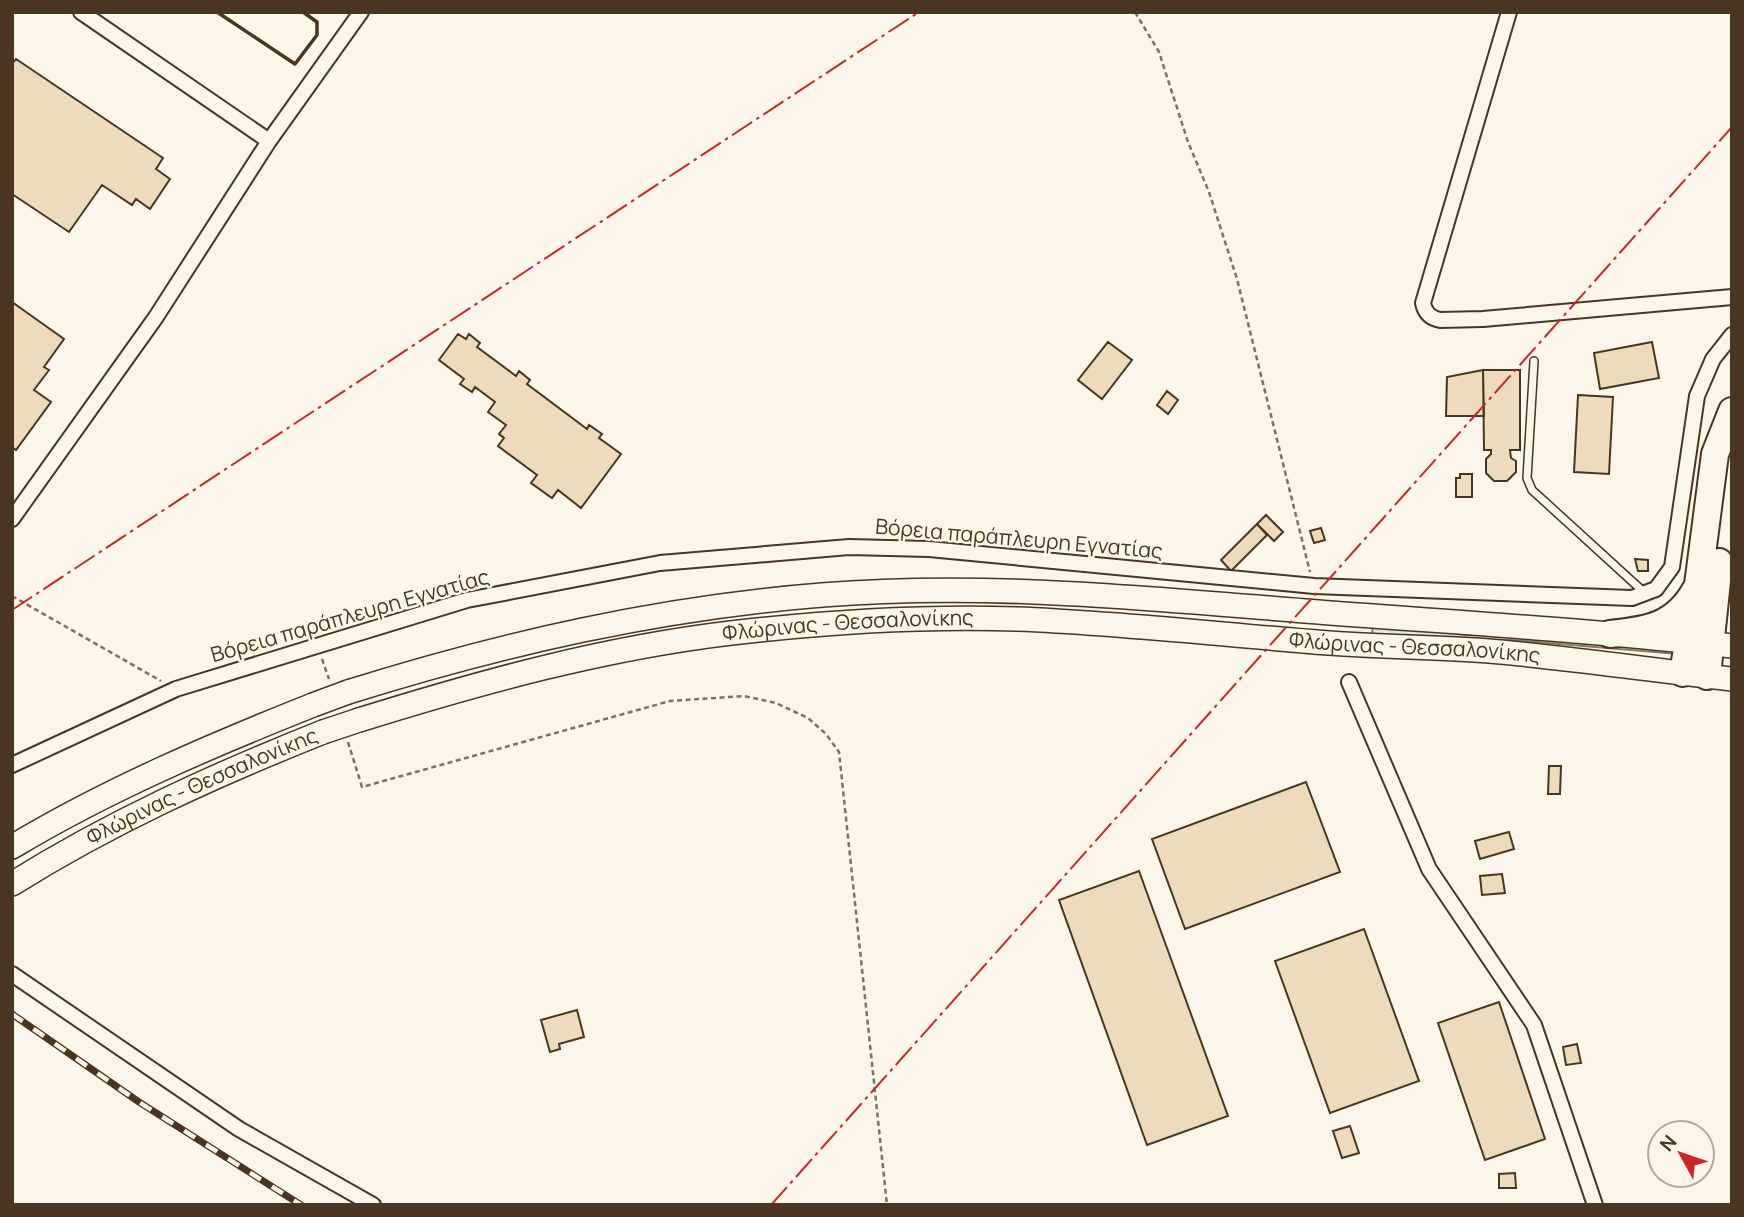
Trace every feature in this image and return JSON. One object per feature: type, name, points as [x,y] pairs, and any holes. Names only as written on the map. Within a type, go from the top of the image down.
[{"type":"highway","points":[[1707,676],[1710,644],[1707,583],[1715,454],[1732,411]]},
{"type":"highway","points":[[1610,634],[1657,626],[1673,617],[1707,583],[1732,464]]},
{"type":"highway","points":[[1707,583],[1732,620]]},
{"type":"main road","name":"Φλώρινας - Θεσσαλονίκης","points":[[12,847],[118,789],[215,744],[348,692],[441,663],[536,639],[631,619],[782,599],[920,590],[1017,590],[1610,634],[1710,644]]},
{"type":"main road","name":"Φλώρινας - Θεσσαλονίκης","points":[[12,884],[137,812],[229,769],[359,720],[542,667],[636,648],[743,632],[920,619],[1015,619],[1110,624],[1334,643],[1488,651],[1707,676]]},
{"type":"street","points":[[81,12],[269,141]]},
{"type":"street","points":[[12,519],[156,317],[269,141],[361,12]]},
{"type":"street","points":[[1509,12],[1423,303],[1425,311],[1440,320],[1483,319],[1732,297]]},
{"type":"street","points":[[1646,594],[1656,589],[1672,567],[1697,396],[1713,359],[1732,335]]},
{"type":"street","name":"Βόρεια παράπλευρη Εγνατίας","points":[[12,765],[176,689],[467,600],[660,563],[849,547],[929,549],[1314,586],[1419,588],[1615,598],[1632,598],[1646,594]]},
{"type":"street","points":[[1349,682],[1429,869],[1534,1025],[1595,1205]]},
{"type":"street","points":[[12,974],[239,1129],[373,1205]]},
{"type":"lane","points":[[1534,361],[1527,478],[1532,490],[1646,594]]},
{"type":"path","points":[[1135,12],[1159,52],[1237,279],[1314,586]]},
{"type":"path","points":[[12,596],[176,689]]},
{"type":"path","points":[[362,787],[670,701],[744,696],[776,703],[808,719],[826,734],[839,752],[887,1205]]},
{"type":"shaded area","points":[[1373,624],[1676,650],[1677,654],[1511,640],[1436,643],[1372,636]]},
{"type":"building","points":[[16,59],[163,158],[156,169],[170,179],[150,209],[136,199],[132,205],[102,185],[69,232],[12,194],[12,64]]},
{"type":"building","points":[[12,302],[64,339],[44,367],[49,370],[34,390],[51,402],[16,450],[12,447]]},
{"type":"building","points":[[458,334],[466,339],[469,334],[480,343],[477,347],[516,376],[519,371],[530,380],[527,384],[587,429],[589,425],[602,434],[599,438],[621,454],[581,508],[558,490],[552,498],[531,483],[537,475],[498,446],[504,438],[499,434],[506,425],[488,412],[495,402],[475,387],[472,392],[460,384],[464,379],[439,360]]},
{"type":"building","points":[[1108,342],[1132,360],[1102,399],[1078,380]]},
{"type":"building","points":[[1652,342],[1659,378],[1600,389],[1594,353]]},
{"type":"building","points":[[1483,370],[1484,416],[1446,416],[1447,377]]},
{"type":"building","points":[[1483,370],[1520,370],[1520,450],[1510,450],[1511,458],[1516,461],[1516,472],[1507,481],[1494,481],[1486,473],[1486,459],[1491,450],[1484,450]]},
{"type":"building","points":[[1167,391],[1178,400],[1168,414],[1157,405]]},
{"type":"building","points":[[1578,395],[1613,397],[1609,474],[1574,472]]},
{"type":"building","points":[[1460,474],[1472,474],[1472,497],[1456,497],[1456,478],[1460,478]]},
{"type":"building","points":[[1266,515],[1283,532],[1274,541],[1257,524]]},
{"type":"building","points":[[1257,524],[1267,535],[1231,571],[1221,560]]},
{"type":"building","points":[[1321,528],[1325,540],[1314,543],[1310,531]]},
{"type":"building","points":[[1635,559],[1648,560],[1648,571],[1638,571]]},
{"type":"building","points":[[1549,766],[1561,766],[1560,794],[1548,794]]},
{"type":"building","points":[[1306,782],[1340,872],[1185,929],[1152,839]]},
{"type":"building","points":[[1509,832],[1514,849],[1480,859],[1475,841]]},
{"type":"building","points":[[1139,871],[1228,1116],[1147,1145],[1059,900]]},
{"type":"building","points":[[1502,874],[1505,893],[1482,895],[1480,876]]},
{"type":"building","points":[[1364,929],[1419,1081],[1330,1113],[1275,961]]},
{"type":"building","points":[[1499,1002],[1545,1139],[1485,1160],[1438,1023]]},
{"type":"building","points":[[577,1010],[584,1037],[559,1044],[560,1049],[550,1052],[541,1020]]},
{"type":"building","points":[[1577,1044],[1581,1063],[1566,1065],[1563,1047]]},
{"type":"building","points":[[1350,1126],[1359,1153],[1342,1158],[1333,1131]]},
{"type":"building","points":[[1515,1173],[1516,1188],[1499,1188],[1499,1174]]},
{"type":"railway","points":[[12,1014],[139,1102],[301,1205]]},
{"type":"wall","points":[[217,12],[295,64],[317,35],[317,22],[303,12]]},
{"type":"power","points":[[12,610],[919,12]]},
{"type":"power","points":[[771,1205],[1732,127]]}]
